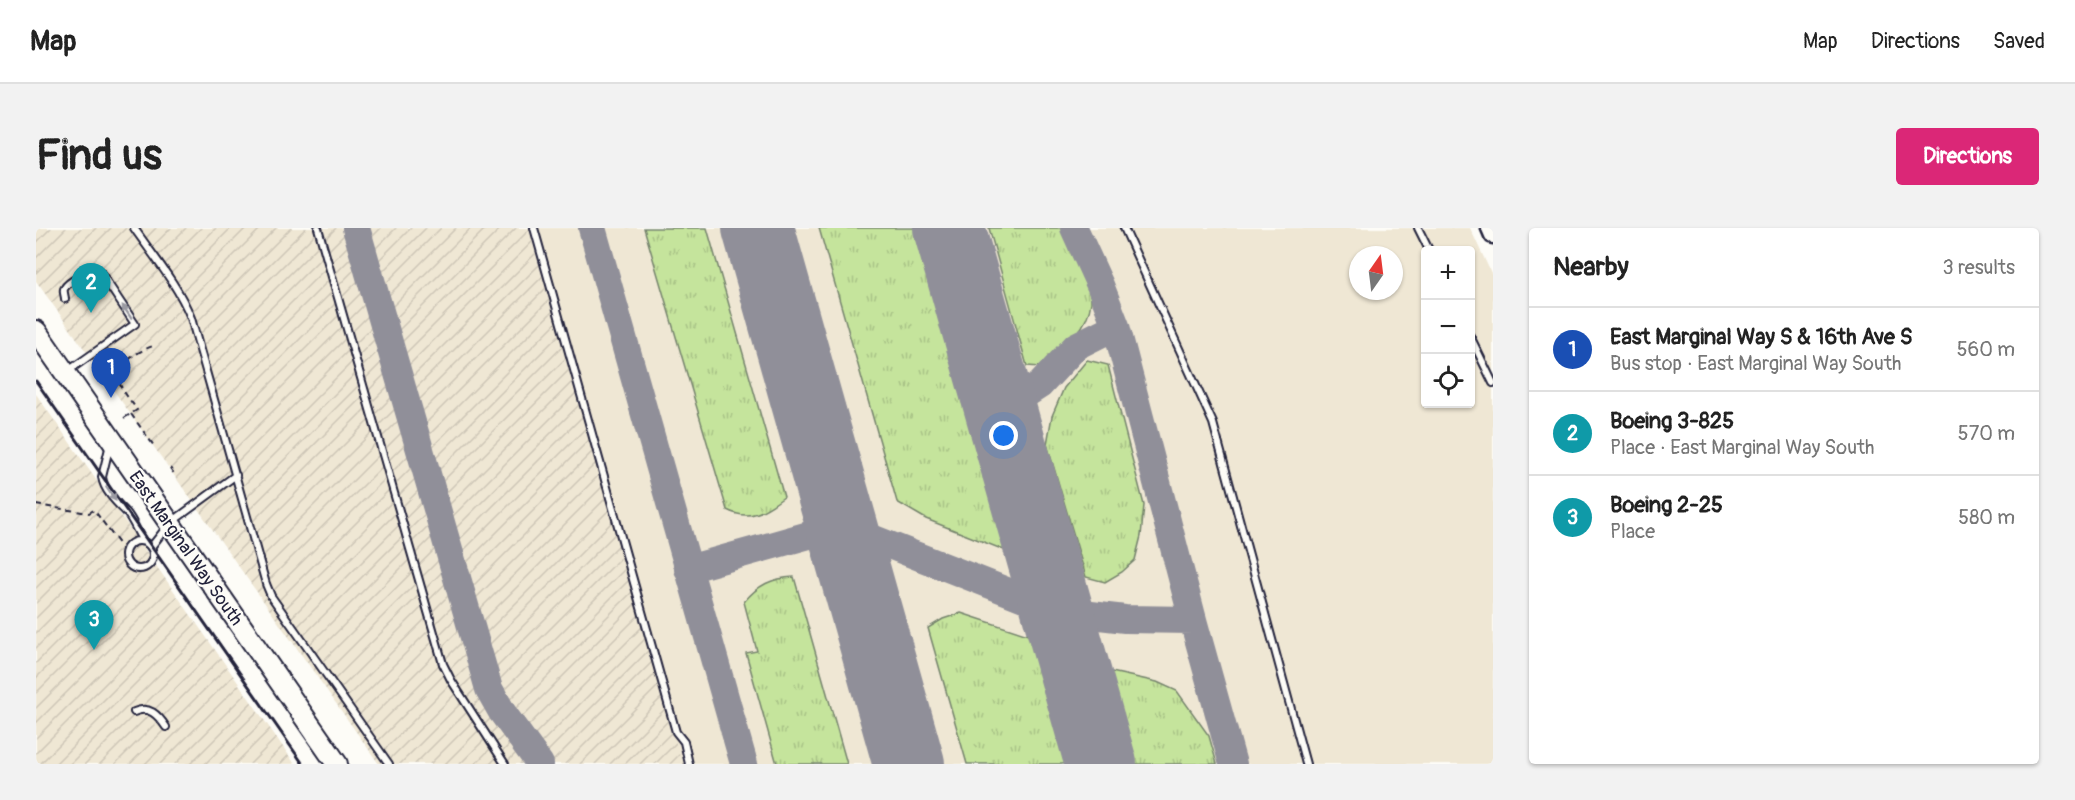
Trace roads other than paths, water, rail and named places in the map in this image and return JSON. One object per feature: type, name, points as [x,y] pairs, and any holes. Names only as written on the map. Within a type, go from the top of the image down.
[{"type":"main road","points":[[1490,228],[1493,235]]},
{"type":"main road","name":"East Marginal Way South","points":[[36,331],[337,764]]},
{"type":"lane","points":[[134,228],[184,300],[191,318],[271,596],[389,764]]},
{"type":"lane","points":[[318,228],[443,664],[505,764]]},
{"type":"lane","points":[[534,228],[676,732],[684,742],[689,764]]},
{"type":"lane","points":[[1124,228],[1213,423],[1306,764]]},
{"type":"lane","points":[[1418,228],[1427,246]]},
{"type":"lane","points":[[65,299],[66,286],[86,273],[99,270],[105,283],[135,324],[65,373]]},
{"type":"lane","points":[[1475,346],[1493,383]]},
{"type":"lane","points":[[111,441],[102,477],[103,483],[119,506],[127,513],[143,541],[151,547]]},
{"type":"lane","points":[[143,541],[133,542],[124,553],[127,563],[134,568],[147,567],[152,560],[151,547],[169,524],[236,475]]},
{"type":"lane","points":[[134,712],[146,709],[153,712],[166,727]]},
{"type":"railway","points":[[36,381],[303,764]]},
{"type":"place","name":"Boeing 3-825","points":[[91,313]]},
{"type":"place","name":"East Marginal Way S & 16th Ave S","points":[[111,398]]},
{"type":"place","name":"Boeing 2-25","points":[[94,650]]}]
